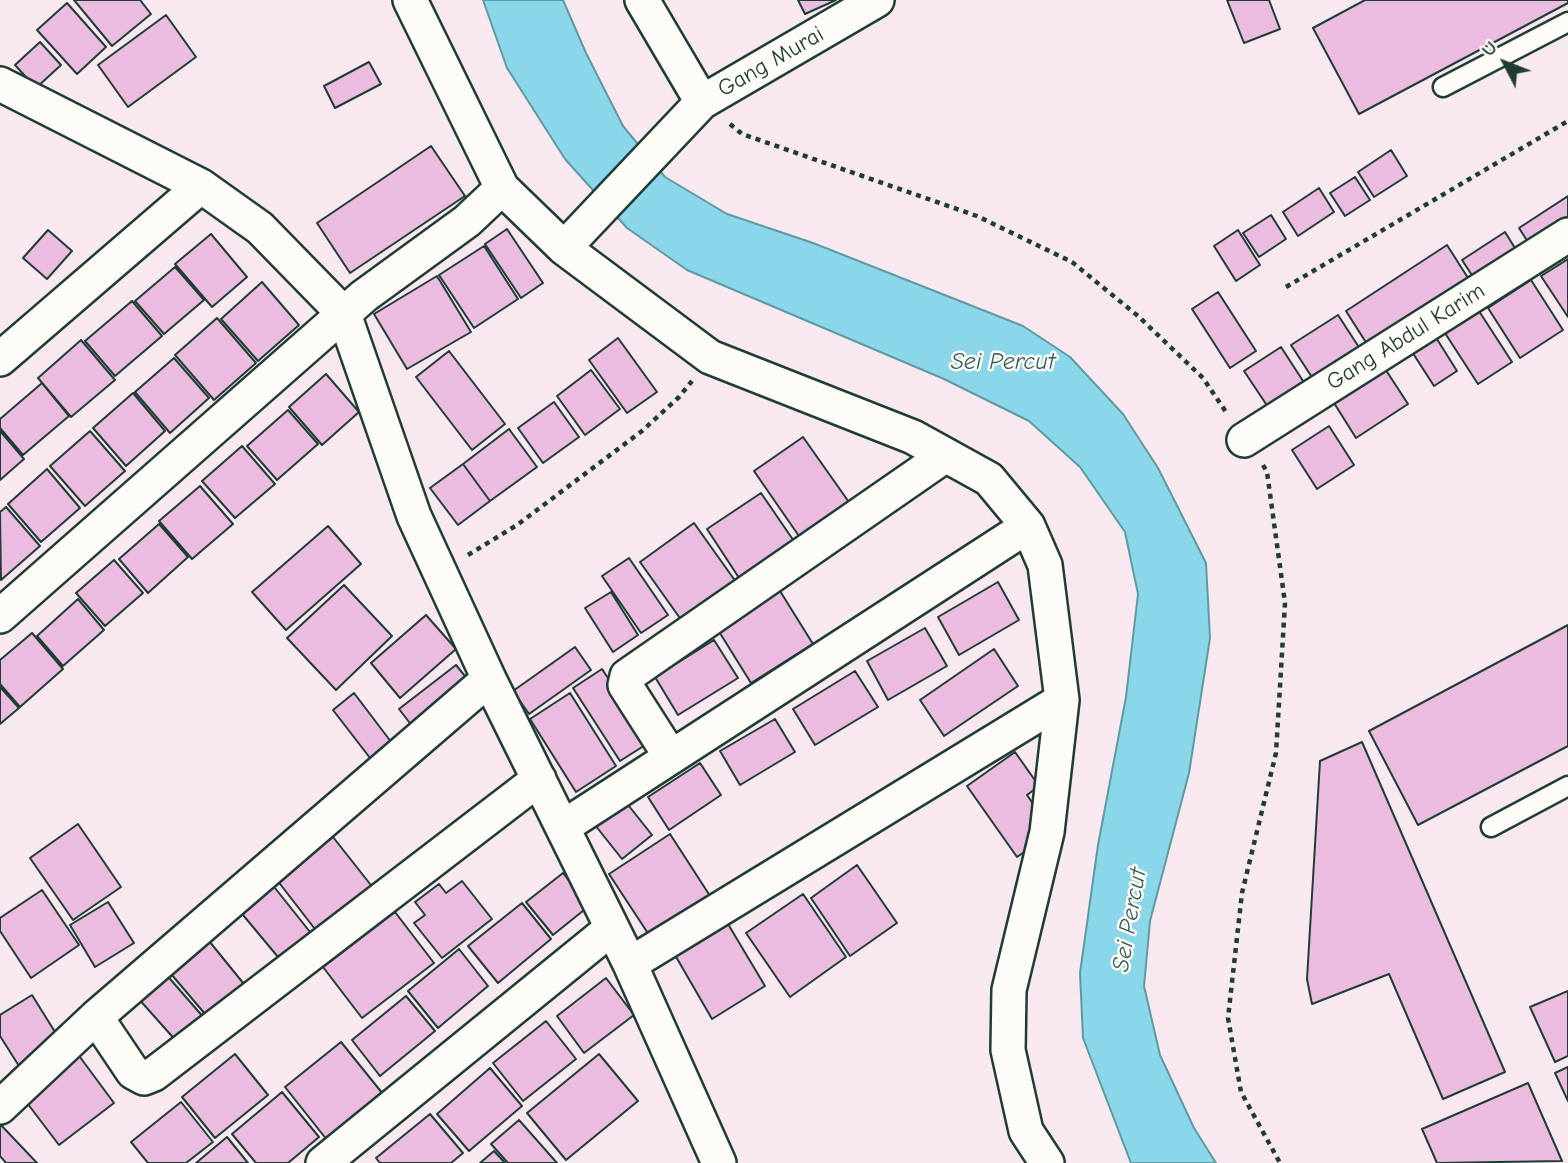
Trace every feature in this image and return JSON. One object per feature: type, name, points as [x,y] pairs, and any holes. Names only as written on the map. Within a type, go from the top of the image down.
[{"type":"street","points":[[410,0],[502,188],[573,239],[710,357],[913,437],[989,479],[1028,526],[1045,565],[1062,700],[1047,832],[1009,990],[1008,1050],[1026,1131],[1047,1163]]},
{"type":"street","points":[[642,0],[696,109]]},
{"type":"street","name":"Gang Murai","points":[[573,239],[696,109],[877,0]]},
{"type":"street","points":[[0,84],[201,186],[260,228],[344,314],[414,516],[489,679],[630,964],[719,1163]]},
{"type":"street","points":[[0,359],[201,186]]},
{"type":"street","points":[[0,616],[344,314],[467,221],[502,188]]},
{"type":"street","name":"Gang Abdul Karim","points":[[1244,440],[1568,235]]},
{"type":"street","points":[[671,757],[625,685],[627,676],[946,455]]},
{"type":"street","points":[[562,827],[1028,526]]},
{"type":"street","points":[[0,1107],[96,1017],[489,679]]},
{"type":"street","points":[[630,964],[1062,700]]},
{"type":"street","points":[[96,1017],[133,1072],[144,1078],[155,1074],[540,779]]},
{"type":"street","points":[[324,1163],[612,928]]},
{"type":"lane","points":[[1443,87],[1568,22]]},
{"type":"lane","points":[[1491,827],[1568,786]]},
{"type":"path","points":[[696,109],[742,134],[977,216],[1072,262],[1138,316],[1203,378],[1267,472],[1285,603],[1276,752],[1242,893],[1228,1018],[1241,1092],[1280,1163]]},
{"type":"path","points":[[1286,287],[1568,121]]},
{"type":"path","points":[[439,570],[492,543],[642,430],[679,397],[710,357]]},
{"type":"water","name":"Sei Percut","points":[[483,0],[563,0],[623,126],[665,177],[727,214],[813,243],[1023,326],[1070,357],[1123,414],[1158,468],[1206,563],[1210,638],[1189,773],[1150,921],[1144,986],[1160,1055],[1194,1128],[1216,1163],[1131,1163],[1083,1038],[1080,973],[1098,845],[1126,697],[1138,594],[1125,532],[1080,467],[1029,421],[944,379],[687,270],[627,228],[565,159],[507,68]]},
{"type":"building","points":[[74,0],[140,0],[151,14],[112,46]]},
{"type":"building","points":[[798,0],[836,0],[805,14]]},
{"type":"building","points":[[1227,0],[1269,0],[1280,29],[1244,43]]},
{"type":"building","points":[[1365,0],[1568,0],[1568,3],[1359,114],[1313,28]]},
{"type":"building","points":[[67,3],[106,47],[77,74],[37,30]]},
{"type":"building","points":[[166,15],[196,57],[128,107],[98,65]]},
{"type":"building","points":[[40,42],[61,65],[36,88],[15,65]]},
{"type":"building","points":[[369,62],[381,84],[335,108],[324,86]]},
{"type":"building","points":[[431,146],[465,196],[350,273],[317,223]]},
{"type":"building","points":[[1391,150],[1407,176],[1374,197],[1358,172]]},
{"type":"building","points":[[1355,177],[1370,200],[1345,216],[1330,193]]},
{"type":"building","points":[[1319,188],[1334,212],[1298,236],[1283,212]]},
{"type":"building","points":[[1568,196],[1568,232],[1535,253],[1519,228]]},
{"type":"building","points":[[1271,215],[1286,239],[1259,257],[1243,233]]},
{"type":"building","points":[[507,229],[543,283],[521,298],[485,244]]},
{"type":"building","points":[[48,230],[72,251],[47,279],[23,258]]},
{"type":"building","points":[[1238,230],[1260,265],[1236,281],[1214,246]]},
{"type":"building","points":[[1505,232],[1523,261],[1481,289],[1462,260]]},
{"type":"building","points":[[211,234],[247,277],[212,307],[175,264]]},
{"type":"building","points":[[1447,245],[1475,289],[1374,355],[1346,311]]},
{"type":"building","points":[[484,246],[518,299],[474,328],[439,275]]},
{"type":"building","points":[[1568,259],[1568,317],[1541,276]]},
{"type":"building","points":[[175,267],[204,300],[164,334],[135,301]]},
{"type":"building","points":[[437,276],[471,332],[407,369],[374,314]]},
{"type":"building","points":[[1531,280],[1563,330],[1520,358],[1488,308]]},
{"type":"building","points":[[262,282],[299,325],[258,361],[221,319]]},
{"type":"building","points":[[1218,292],[1256,351],[1230,368],[1192,309]]},
{"type":"building","points":[[132,301],[162,336],[115,376],[85,341]]},
{"type":"building","points":[[1477,308],[1512,362],[1478,384],[1443,330]]},
{"type":"building","points":[[1338,315],[1364,355],[1317,385],[1291,345]]},
{"type":"building","points":[[217,318],[256,363],[214,400],[175,355]]},
{"type":"building","points":[[1430,328],[1457,371],[1434,386],[1407,344]]},
{"type":"building","points":[[618,338],[657,392],[627,413],[589,360]]},
{"type":"building","points":[[81,340],[115,380],[71,417],[38,378]]},
{"type":"building","points":[[1281,347],[1305,384],[1268,407],[1244,371]]},
{"type":"building","points":[[449,351],[505,424],[472,450],[416,377]]},
{"type":"building","points":[[174,358],[209,398],[170,433],[135,392]]},
{"type":"building","points":[[1380,361],[1408,404],[1356,438],[1329,395]]},
{"type":"building","points":[[591,370],[620,409],[585,435],[557,396]]},
{"type":"building","points":[[326,374],[359,412],[322,445],[289,407]]},
{"type":"building","points":[[42,383],[69,416],[23,455],[0,428],[0,419]]},
{"type":"building","points":[[133,393],[165,431],[126,466],[93,428]]},
{"type":"building","points":[[554,402],[579,437],[543,463],[518,428]]},
{"type":"building","points":[[288,410],[318,444],[277,480],[247,446]]},
{"type":"building","points":[[1329,426],[1354,465],[1317,489],[1292,450]]},
{"type":"building","points":[[509,429],[537,467],[490,501],[463,464]]},
{"type":"building","points":[[0,431],[24,459],[0,480]]},
{"type":"building","points":[[90,431],[125,471],[85,506],[50,466]]},
{"type":"building","points":[[803,437],[851,505],[801,539],[754,471]]},
{"type":"building","points":[[242,446],[275,484],[235,518],[202,481]]},
{"type":"building","points":[[463,464],[490,501],[458,525],[430,488]]},
{"type":"building","points":[[47,469],[80,508],[41,542],[8,504]]},
{"type":"building","points":[[200,486],[233,524],[192,559],[159,521]]},
{"type":"building","points":[[761,493],[798,547],[743,584],[707,529]]},
{"type":"building","points":[[6,507],[40,546],[1,580],[0,512]]},
{"type":"building","points":[[694,523],[736,582],[682,621],[640,562]]},
{"type":"building","points":[[159,524],[188,557],[148,593],[119,559]]},
{"type":"building","points":[[328,526],[361,564],[286,630],[252,592]]},
{"type":"building","points":[[629,558],[668,615],[641,633],[602,576]]},
{"type":"building","points":[[114,560],[143,593],[105,626],[76,593]]},
{"type":"building","points":[[998,582],[1019,620],[959,655],[938,617]]},
{"type":"building","points":[[344,585],[392,636],[336,690],[287,638]]},
{"type":"building","points":[[780,591],[813,644],[751,683],[718,630]]},
{"type":"building","points":[[611,592],[638,635],[613,652],[585,608]]},
{"type":"building","points":[[78,599],[104,630],[63,666],[37,636]]},
{"type":"building","points":[[426,615],[456,649],[400,698],[371,663]]},
{"type":"building","points":[[1568,625],[1568,746],[1418,825],[1369,731]]},
{"type":"building","points":[[925,628],[947,666],[888,700],[867,661]]},
{"type":"building","points":[[32,633],[63,669],[20,707],[0,684],[0,660]]},
{"type":"building","points":[[714,640],[738,678],[678,715],[655,677]]},
{"type":"building","points":[[575,647],[591,670],[529,714],[513,691]]},
{"type":"building","points":[[994,649],[1018,686],[944,736],[920,700]]},
{"type":"building","points":[[456,665],[473,686],[416,731],[399,709]]},
{"type":"building","points":[[602,669],[650,742],[620,761],[573,688]]},
{"type":"building","points":[[855,671],[878,707],[815,745],[793,709]]},
{"type":"building","points":[[0,687],[19,708],[0,724]]},
{"type":"building","points":[[354,693],[398,751],[377,767],[333,710]]},
{"type":"building","points":[[570,693],[616,766],[576,792],[530,719]]},
{"type":"building","points":[[775,719],[795,752],[740,785],[720,751]]},
{"type":"building","points":[[1362,742],[1505,1072],[1443,1099],[1389,974],[1312,1004],[1307,979],[1320,761]]},
{"type":"building","points":[[1015,752],[1039,786],[1027,795],[1047,824],[1045,838],[1017,857],[967,786]]},
{"type":"building","points":[[700,763],[721,795],[669,830],[648,797]]},
{"type":"building","points":[[625,801],[652,835],[622,859],[595,825]]},
{"type":"building","points":[[78,824],[121,887],[73,920],[30,858]]},
{"type":"building","points":[[670,834],[714,902],[653,941],[609,874]]},
{"type":"building","points":[[333,837],[374,889],[318,933],[277,880]]},
{"type":"building","points":[[857,865],[897,923],[850,956],[811,898]]},
{"type":"building","points":[[563,873],[589,906],[553,935],[526,902]]},
{"type":"building","points":[[462,881],[492,919],[442,958],[414,923],[425,915],[415,902],[439,884],[446,893]]},
{"type":"building","points":[[271,883],[314,937],[283,963],[238,909]]},
{"type":"building","points":[[42,890],[79,945],[31,978],[0,931],[0,918]]},
{"type":"building","points":[[803,894],[846,957],[790,997],[746,933]]},
{"type":"building","points":[[108,902],[134,943],[95,967],[70,925]]},
{"type":"building","points":[[522,903],[551,939],[498,983],[468,946]]},
{"type":"building","points":[[395,912],[434,963],[362,1018],[323,967]]},
{"type":"building","points":[[728,924],[765,986],[712,1019],[675,955]]},
{"type":"building","points":[[205,936],[248,989],[211,1021],[166,968]]},
{"type":"building","points":[[459,949],[488,986],[438,1028],[408,991]]},
{"type":"building","points":[[164,972],[205,1019],[178,1043],[137,997]]},
{"type":"building","points":[[606,978],[634,1015],[584,1053],[557,1016]]},
{"type":"building","points":[[1568,991],[1568,1056],[1555,1062],[1530,1007]]},
{"type":"building","points":[[32,995],[60,1040],[19,1066],[0,1036],[0,1015]]},
{"type":"building","points":[[406,996],[435,1031],[380,1076],[352,1040]]},
{"type":"building","points":[[546,1021],[576,1059],[523,1101],[493,1063]]},
{"type":"building","points":[[341,1042],[387,1099],[331,1145],[285,1087]]},
{"type":"building","points":[[77,1053],[114,1103],[59,1145],[21,1095]]},
{"type":"building","points":[[235,1054],[268,1095],[215,1138],[182,1097]]},
{"type":"building","points":[[599,1054],[638,1101],[566,1160],[527,1113]]},
{"type":"building","points":[[1568,1067],[1568,1101],[1555,1073]]},
{"type":"building","points":[[490,1068],[522,1106],[469,1151],[437,1114]]},
{"type":"building","points":[[1528,1083],[1562,1161],[1437,1163],[1422,1129]]},
{"type":"building","points":[[282,1092],[319,1137],[288,1163],[256,1163],[232,1134]]},
{"type":"building","points":[[181,1102],[213,1142],[186,1163],[148,1163],[131,1142]]},
{"type":"building","points":[[430,1114],[463,1153],[451,1163],[380,1163],[376,1158]]},
{"type":"building","points":[[519,1120],[557,1163],[508,1163],[491,1144]]},
{"type":"building","points":[[0,1124],[37,1163],[6,1163],[0,1156]]},
{"type":"building","points":[[227,1137],[248,1163],[196,1163]]},
{"type":"building","points":[[494,1151],[505,1163],[480,1163]]}]
